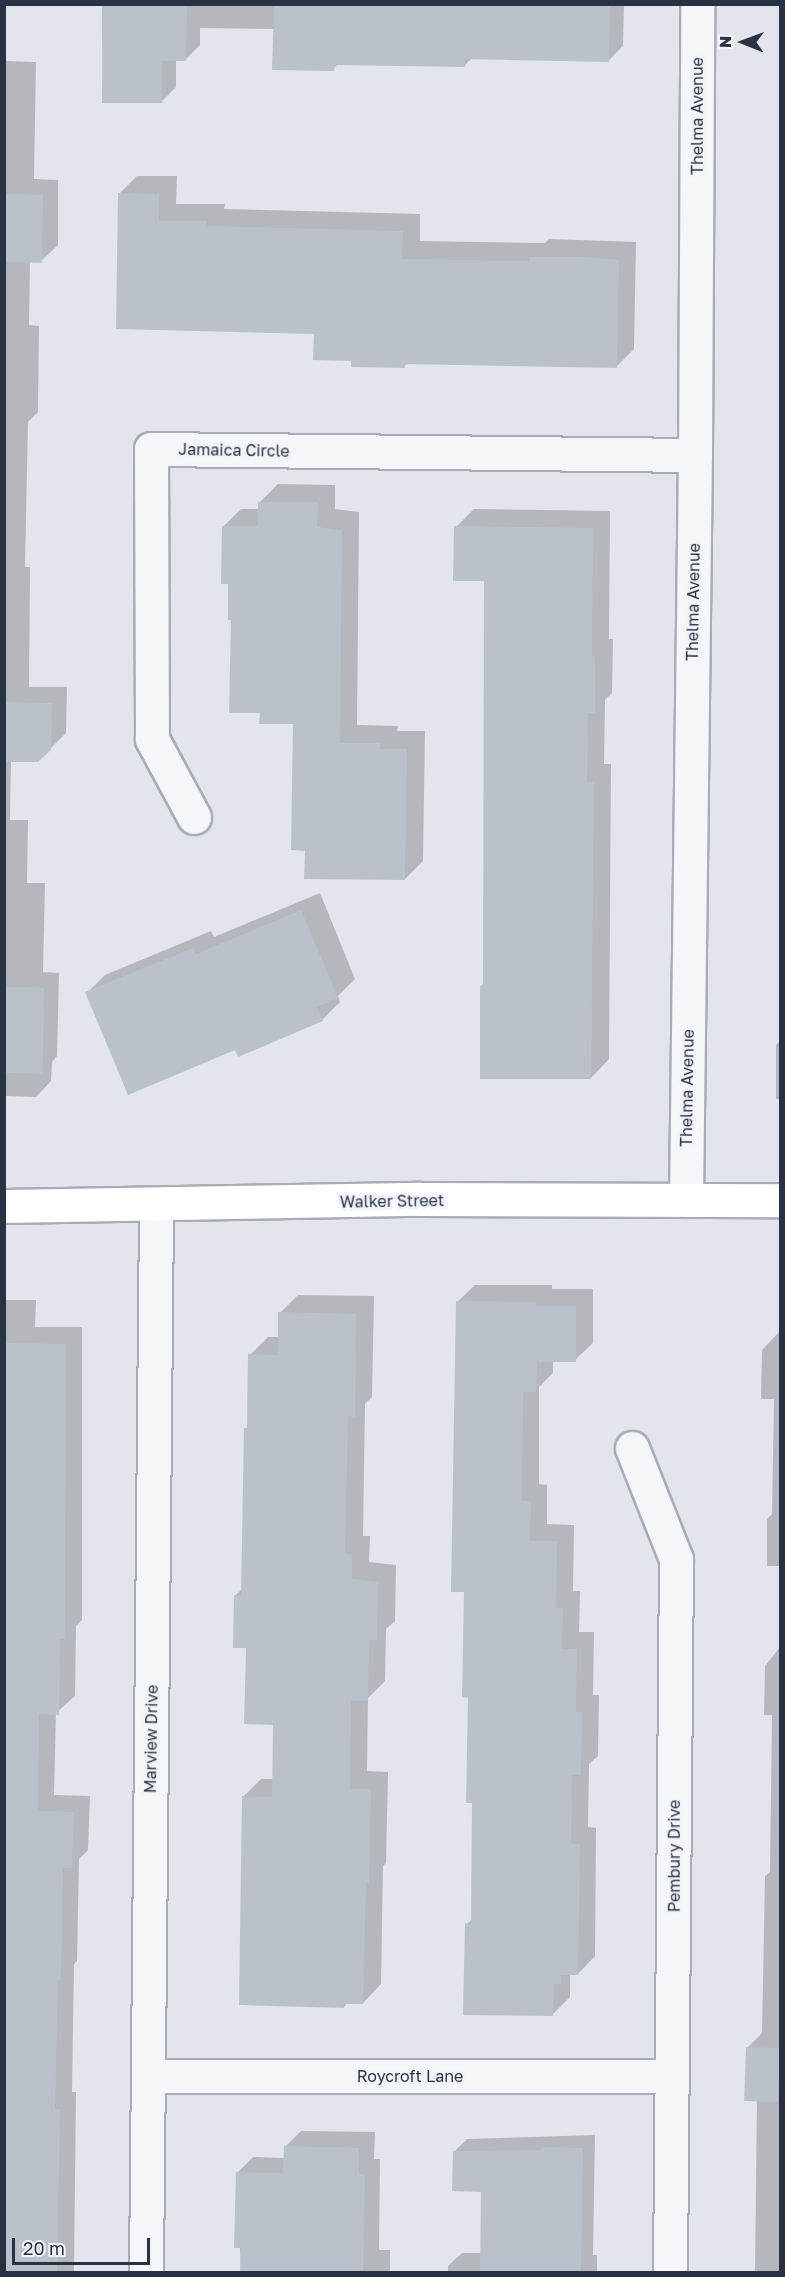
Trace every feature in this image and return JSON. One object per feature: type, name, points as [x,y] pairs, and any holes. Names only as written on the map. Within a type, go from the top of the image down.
[{"type":"main road","name":"Walker Street","points":[[4,1206],[156,1206],[420,1199],[780,1200]]},
{"type":"street","name":"Thelma Avenue","points":[[686,1200],[695,455],[697,4]]},
{"type":"street","name":"Jamaica Circle","points":[[194,818],[152,740],[151,449],[695,455]]},
{"type":"street","name":"Marview Drive","points":[[146,2272],[156,1206]]},
{"type":"street","name":"Pembury Drive","points":[[632,1448],[676,1559],[670,2272]]},
{"type":"street","name":"Roycroft Lane","points":[[148,2076],[672,2076]]},
{"type":"building","points":[[103,4],[187,4],[186,61],[162,61],[162,103],[102,103]]},
{"type":"building","points":[[274,4],[610,4],[609,62],[465,59],[465,67],[334,65],[334,71],[272,70]]},
{"type":"building","points":[[118,193],[159,194],[159,221],[207,221],[207,226],[403,231],[402,259],[529,261],[529,257],[582,257],[619,260],[617,368],[405,364],[405,368],[351,367],[351,361],[313,360],[314,334],[116,329]]},
{"type":"building","points":[[4,194],[43,195],[42,263],[4,262]]},
{"type":"building","points":[[258,502],[318,502],[317,527],[342,530],[340,743],[380,743],[380,749],[407,749],[405,880],[304,879],[305,851],[291,850],[293,724],[259,724],[260,713],[229,713],[231,620],[228,620],[228,584],[221,584],[222,526],[258,526]]},
{"type":"building","points":[[454,526],[593,528],[592,656],[595,657],[595,713],[588,713],[587,782],[594,782],[591,1079],[480,1079],[480,986],[483,986],[484,581],[453,581]]},
{"type":"building","points":[[4,702],[52,703],[51,750],[38,762],[4,762]]},
{"type":"building","points":[[301,910],[338,998],[317,1007],[323,1021],[238,1057],[235,1050],[128,1095],[85,992],[193,948],[196,954]]},
{"type":"building","points":[[4,987],[44,988],[42,1074],[4,1073]]},
{"type":"building","points":[[456,1301],[536,1302],[536,1306],[576,1306],[576,1362],[537,1362],[536,1392],[523,1392],[522,1501],[531,1501],[530,1541],[557,1541],[556,1608],[563,1608],[562,1649],[577,1649],[576,1712],[582,1712],[581,1775],[572,1775],[571,1844],[580,1844],[578,1975],[561,1975],[561,1984],[554,1984],[553,2016],[463,2015],[465,1923],[471,1924],[472,1803],[466,1803],[468,1698],[462,1697],[464,1592],[451,1592]]},
{"type":"building","points":[[278,1312],[356,1314],[355,1417],[348,1416],[345,1554],[352,1554],[352,1579],[378,1582],[377,1640],[369,1640],[368,1701],[351,1701],[350,1789],[371,1789],[369,1883],[366,1883],[363,2004],[344,2004],[344,2008],[239,2005],[242,1796],[272,1797],[273,1725],[244,1724],[246,1648],[233,1648],[234,1595],[241,1595],[244,1428],[247,1428],[248,1354],[278,1355]]},
{"type":"building","points":[[4,1343],[66,1344],[65,1639],[60,1639],[59,1715],[39,1714],[38,1811],[74,1812],[72,1868],[63,1868],[61,1980],[58,1980],[55,2109],[60,2109],[57,2272],[4,2272]]},
{"type":"building","points":[[746,2047],[780,2048],[778,2102],[744,2101]]},
{"type":"building","points":[[284,2146],[359,2148],[359,2174],[365,2175],[363,2272],[240,2272],[241,2248],[234,2248],[236,2172],[283,2173]]},
{"type":"building","points":[[541,2147],[583,2148],[581,2272],[480,2272],[481,2192],[452,2191],[453,2151],[541,2150]]}]
